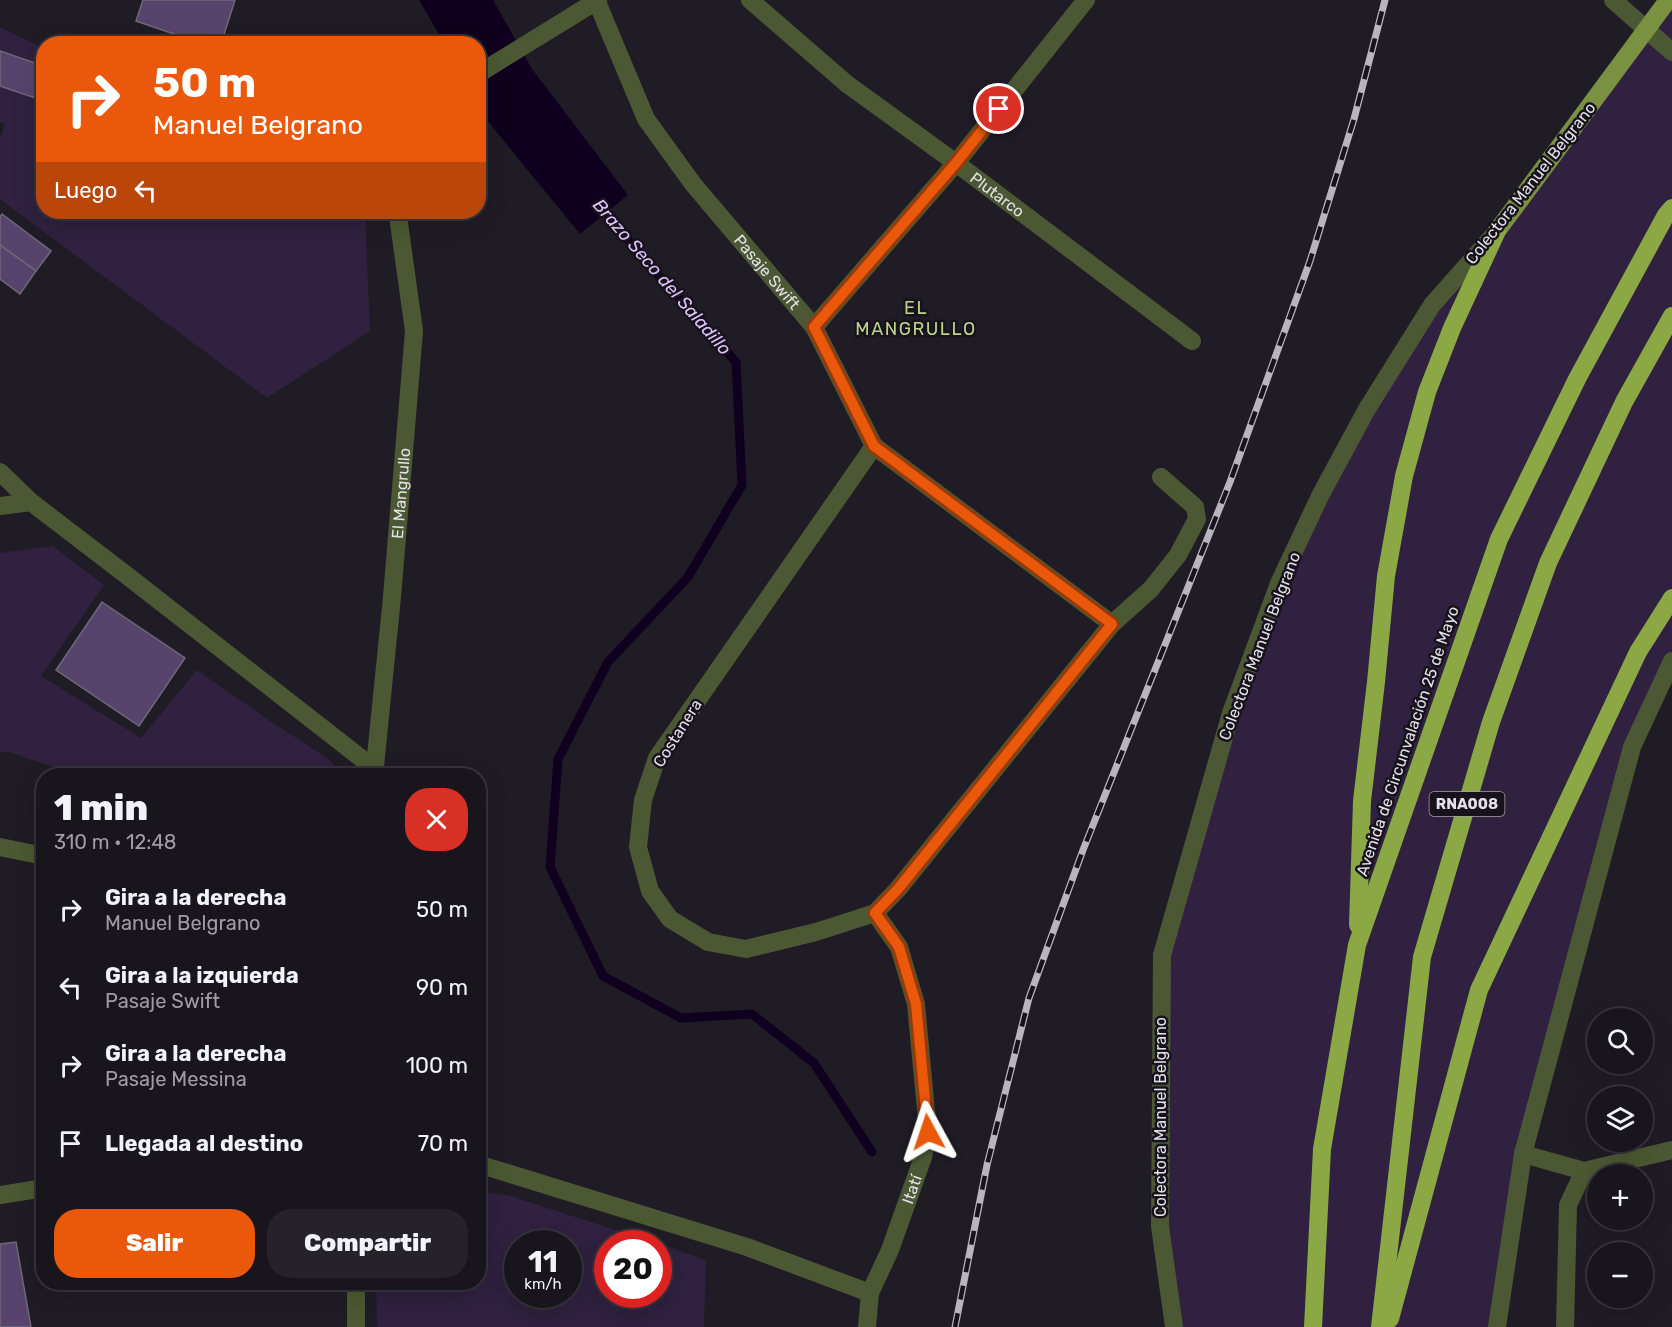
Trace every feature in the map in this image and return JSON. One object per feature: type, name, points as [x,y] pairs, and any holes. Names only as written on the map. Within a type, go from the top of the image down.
[{"type":"highway","name":"Avenida de Circunvalación 25 de Mayo","points":[[1313,1327],[1322,1149],[1357,945],[1498,539],[1577,379],[1669,211]]},
{"type":"highway","points":[[1357,945],[1362,801],[1386,576],[1404,476],[1427,392],[1452,328],[1497,231]]},
{"type":"highway","name":"RNA008","points":[[1380,1327],[1422,957],[1491,722],[1548,563],[1624,402],[1672,316]]},
{"type":"highway","points":[[1388,1327],[1479,990],[1638,652],[1672,598]]},
{"type":"main road","name":"Colectora Manuel Belgrano","points":[[1497,231],[1668,0]]},
{"type":"street","name":"Plutarco","points":[[750,0],[847,84],[956,163],[1191,341]]},
{"type":"street","points":[[814,327],[956,163],[1086,0]]},
{"type":"street","points":[[1613,0],[1672,52]]},
{"type":"street","points":[[486,69],[597,1]]},
{"type":"street","name":"Pasaje Swift","points":[[597,1],[646,119],[693,184],[814,327],[874,446],[1112,624]]},
{"type":"street","name":"El Mangrullo","points":[[375,768],[414,331],[398,219]]},
{"type":"street","name":"Colectora Manuel Belgrano","points":[[1174,1327],[1160,1226],[1162,955],[1231,713],[1280,581],[1321,494],[1367,409],[1432,305],[1497,231]]},
{"type":"street","name":"Costanera","points":[[874,446],[657,758],[643,800],[638,847],[650,891],[670,920],[708,942],[746,949],[816,932],[875,913]]},
{"type":"street","points":[[0,472],[31,502],[370,768]]},
{"type":"street","points":[[875,913],[898,889],[1112,624],[1151,589],[1178,555],[1197,519],[1195,507],[1161,477]]},
{"type":"street","points":[[0,506],[31,502]]},
{"type":"street","points":[[1497,1327],[1523,1154],[1632,747],[1672,661]]},
{"type":"street","points":[[0,848],[36,855]]},
{"type":"street","name":"Itatí","points":[[867,1327],[870,1293],[890,1250],[916,1178],[928,1132],[916,1004],[899,947],[875,913]]},
{"type":"street","points":[[1523,1154],[1584,1171],[1672,1150]]},
{"type":"street","points":[[486,1166],[747,1247],[870,1293]]},
{"type":"street","points":[[1565,1327],[1568,1206],[1584,1171]]},
{"type":"street","points":[[0,1195],[36,1189]]},
{"type":"street","points":[[356,1290],[356,1327]]},
{"type":"shaded area","name":"Brazo Seco del Saladillo","points":[[419,0],[493,0],[532,69],[628,195],[580,234],[486,119],[486,36],[440,36]]},
{"type":"shaded area","points":[[1672,0],[1672,661],[1632,747],[1523,1154],[1497,1327],[1174,1327],[1160,1226],[1162,955],[1280,581],[1432,305]]},
{"type":"shaded area","points":[[0,27],[36,45],[36,219],[365,219],[370,331],[267,398],[0,199],[0,139],[5,124],[0,122]]},
{"type":"shaded area","points":[[53,546],[104,585],[41,676],[141,738],[197,670],[330,760],[336,768],[56,768],[10,752],[0,752],[0,553]]},
{"type":"shaded area","points":[[486,1193],[507,1195],[616,1230],[594,1230],[594,1308],[672,1308],[672,1248],[706,1260],[704,1327],[377,1327],[376,1290],[486,1290]]},
{"type":"building","points":[[143,0],[235,0],[224,36],[180,36],[136,21]]},
{"type":"building","points":[[0,51],[36,63],[36,98],[0,86]]},
{"type":"building","points":[[2,214],[51,251],[36,271],[0,245],[0,217]]},
{"type":"building","points":[[0,245],[36,271],[20,294],[0,279]]},
{"type":"building","points":[[102,602],[185,658],[139,726],[56,670]]},
{"type":"building","points":[[16,1242],[31,1327],[0,1327],[0,1244]]},
{"type":"waterway","name":"Brazo Seco del Saladillo","points":[[599,204],[643,258],[736,362],[742,485],[688,577],[608,662],[558,759],[550,867],[603,976],[681,1018],[752,1014],[814,1063],[872,1152]]},
{"type":"railway","points":[[955,1327],[987,1165],[1029,998],[1083,850],[1230,482],[1310,261],[1354,119],[1385,0]]},
{"type":"district","name":"EL MANGRULLO","points":[[916,318]]},
{"type":"route","points":[[928,1132],[916,1004],[899,947],[875,913],[898,889],[1112,624],[874,446],[814,327],[956,163],[999,109]]}]
